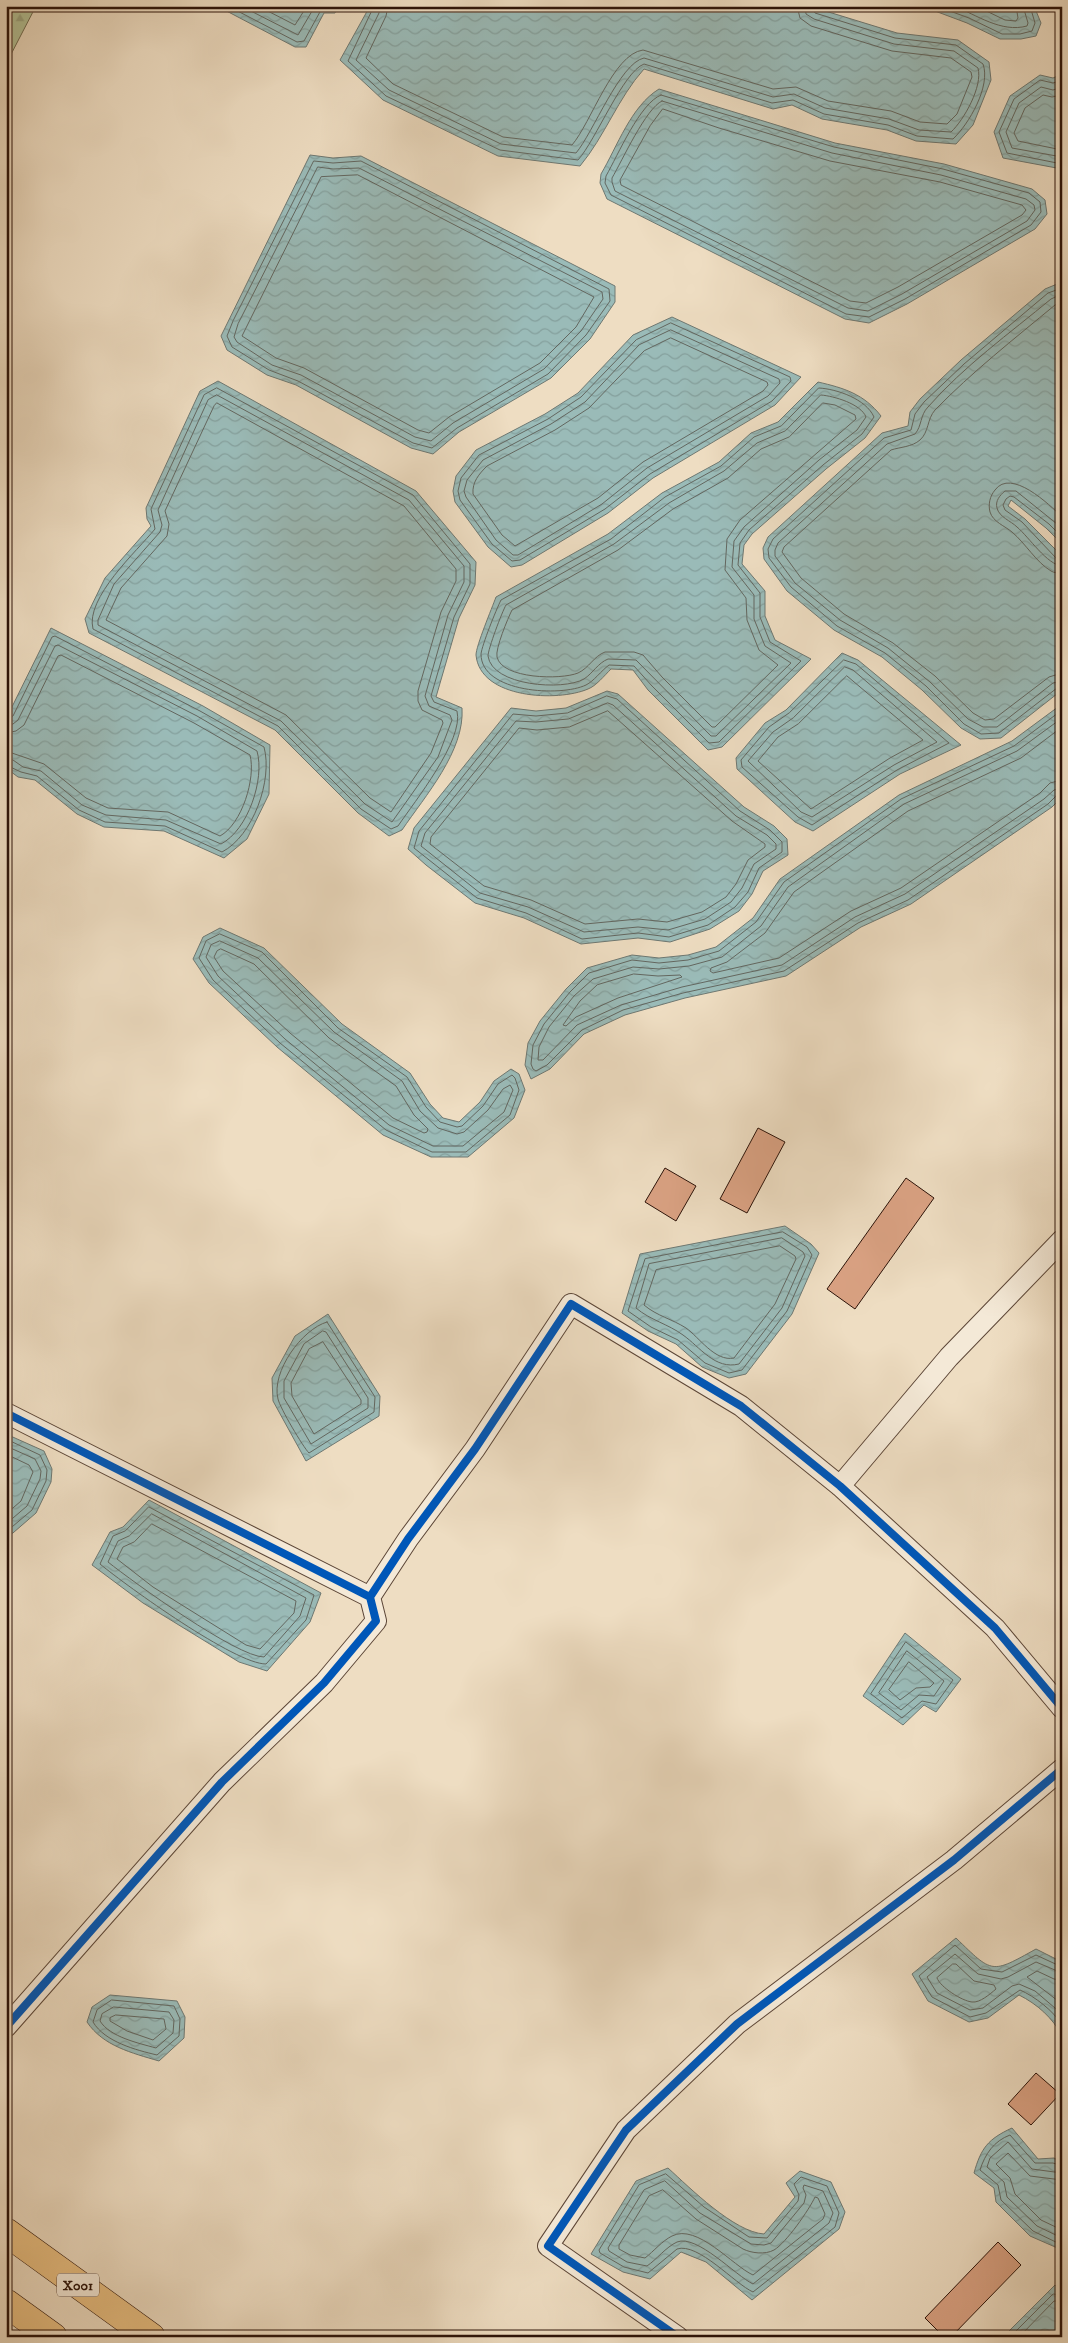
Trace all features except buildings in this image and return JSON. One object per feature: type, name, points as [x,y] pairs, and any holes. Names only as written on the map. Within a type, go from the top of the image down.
[{"type":"main road","name":"X001","points":[[6,2232],[151,2337]]},
{"type":"main road","points":[[6,2302],[53,2337]]},
{"type":"street","points":[[840,1486],[949,1357],[1062,1240]]},
{"type":"street","points":[[6,2027],[222,1782],[324,1683],[376,1622],[370,1597],[408,1539],[475,1449],[571,1304],[741,1406],[840,1486],[995,1628],[1062,1708]]},
{"type":"street","points":[[6,1413],[370,1597]]},
{"type":"street","points":[[678,2337],[548,2246],[626,2130],[738,2024],[954,1860],[1062,1769]]},
{"type":"green space","points":[[6,6],[36,6],[6,64]]},
{"type":"water","points":[[217,6],[338,6],[335,13],[324,13],[306,47],[295,47]]},
{"type":"water","points":[[370,6],[809,6],[897,33],[958,40],[989,62],[991,80],[973,125],[956,144],[916,141],[887,130],[822,119],[792,105],[773,109],[644,69],[627,92],[580,166],[498,156],[383,100],[340,60]]},
{"type":"water","points":[[902,6],[1034,6],[1041,23],[1036,36],[1021,39],[1000,39],[967,23],[935,11]]},
{"type":"water","points":[[1062,74],[1062,169],[1003,158],[994,132],[1010,96],[1040,75],[1053,78]]},
{"type":"water","points":[[659,89],[835,143],[944,164],[1032,189],[1045,200],[1047,214],[1035,229],[907,304],[869,323],[845,319],[607,199],[600,183],[601,174],[633,116],[649,96]]},
{"type":"water","points":[[310,155],[333,158],[361,156],[615,286],[615,302],[590,339],[551,378],[459,432],[433,454],[411,448],[296,385],[267,375],[227,350],[221,336]]},
{"type":"water","points":[[1062,282],[1062,544],[1046,528],[1011,500],[1008,506],[1025,519],[1062,556],[1062,690],[1001,738],[980,739],[961,728],[922,690],[882,657],[834,630],[787,591],[764,559],[763,548],[768,537],[882,433],[908,426],[910,412],[920,399],[961,360],[1045,289]]},
{"type":"water","points":[[672,317],[801,377],[775,405],[653,478],[608,513],[522,565],[511,567],[488,547],[455,502],[453,491],[456,476],[476,450],[545,414],[578,393],[633,335]]},
{"type":"water","points":[[218,381],[416,491],[476,562],[475,585],[459,618],[436,697],[462,708],[457,740],[450,757],[432,788],[402,830],[389,836],[358,813],[275,730],[89,633],[85,619],[105,578],[151,526],[147,519],[146,508],[200,391]]},
{"type":"water","points":[[818,382],[853,393],[868,402],[881,416],[865,438],[826,469],[752,534],[744,545],[742,564],[765,591],[765,616],[775,640],[811,659],[722,747],[708,750],[648,690],[633,670],[611,669],[591,688],[575,693],[540,696],[505,689],[491,681],[481,670],[476,655],[477,650],[496,597],[608,534],[662,493],[719,462],[751,433],[778,422]]},
{"type":"water","points":[[51,628],[203,706],[270,745],[269,794],[247,839],[224,858],[164,831],[104,827],[77,814],[35,780],[18,777],[6,768],[6,719]]},
{"type":"water","points":[[842,653],[858,660],[961,745],[900,774],[813,831],[795,822],[737,769],[736,758],[765,723],[786,710]]},
{"type":"water","points":[[607,691],[618,694],[744,807],[774,826],[787,839],[788,855],[763,871],[752,894],[739,911],[710,929],[670,942],[638,938],[581,944],[524,918],[475,903],[408,849],[414,828],[511,708],[536,711],[566,708]]},
{"type":"water","points":[[1062,704],[1062,797],[1052,807],[911,904],[861,927],[786,976],[685,998],[625,1015],[584,1034],[550,1069],[531,1079],[525,1065],[528,1043],[540,1021],[566,989],[587,968],[632,955],[659,958],[688,955],[716,947],[753,918],[780,879],[899,795],[1012,741]]},
{"type":"water","points":[[220,928],[264,948],[342,1024],[410,1073],[430,1104],[443,1118],[459,1122],[480,1102],[494,1081],[511,1069],[519,1074],[525,1090],[514,1118],[468,1157],[431,1157],[383,1135],[277,1047],[209,983],[193,959],[203,937]]},
{"type":"water","points":[[785,1226],[811,1244],[819,1253],[792,1314],[746,1374],[729,1378],[702,1367],[676,1344],[648,1331],[622,1313],[640,1254]]},
{"type":"water","points":[[328,1314],[380,1396],[379,1416],[306,1461],[273,1401],[272,1378],[295,1336]]},
{"type":"water","points":[[6,1434],[44,1451],[52,1469],[51,1482],[36,1513],[6,1539]]},
{"type":"water","points":[[149,1500],[321,1593],[310,1622],[267,1671],[239,1662],[143,1603],[92,1565],[110,1532],[123,1527]]},
{"type":"water","points":[[905,1633],[961,1679],[936,1712],[924,1705],[903,1725],[863,1696]]},
{"type":"water","points":[[956,1938],[978,1958],[986,1964],[993,1966],[1010,1963],[1036,1949],[1062,1962],[1062,2036],[1044,2012],[1019,1995],[988,2018],[969,2022],[928,2001],[912,1974]]},
{"type":"water","points":[[110,1995],[177,2001],[185,2017],[184,2038],[159,2061],[119,2048],[110,2043],[101,2037],[87,2022],[92,2007]]},
{"type":"water","points":[[1012,2128],[1038,2159],[1054,2158],[1062,2162],[1062,2250],[1030,2236],[996,2202],[994,2188],[974,2173],[983,2151],[991,2140]]},
{"type":"water","points":[[668,2168],[726,2218],[739,2226],[764,2234],[795,2197],[786,2183],[800,2171],[831,2182],[845,2212],[839,2229],[752,2300],[706,2262],[681,2252],[650,2279],[623,2272],[591,2254],[636,2181]]},
{"type":"water","points":[[1055,2285],[1062,2292],[1062,2337],[1003,2337]]},
{"type":"cycle path","points":[[6,2027],[222,1782],[324,1683],[376,1621],[370,1597],[408,1539],[475,1449],[571,1304],[741,1406],[840,1486],[995,1628],[1062,1708]]},
{"type":"cycle path","points":[[6,1413],[370,1597]]},
{"type":"cycle path","points":[[678,2337],[548,2246],[626,2130],[737,2024],[954,1860],[1062,1769]]}]
